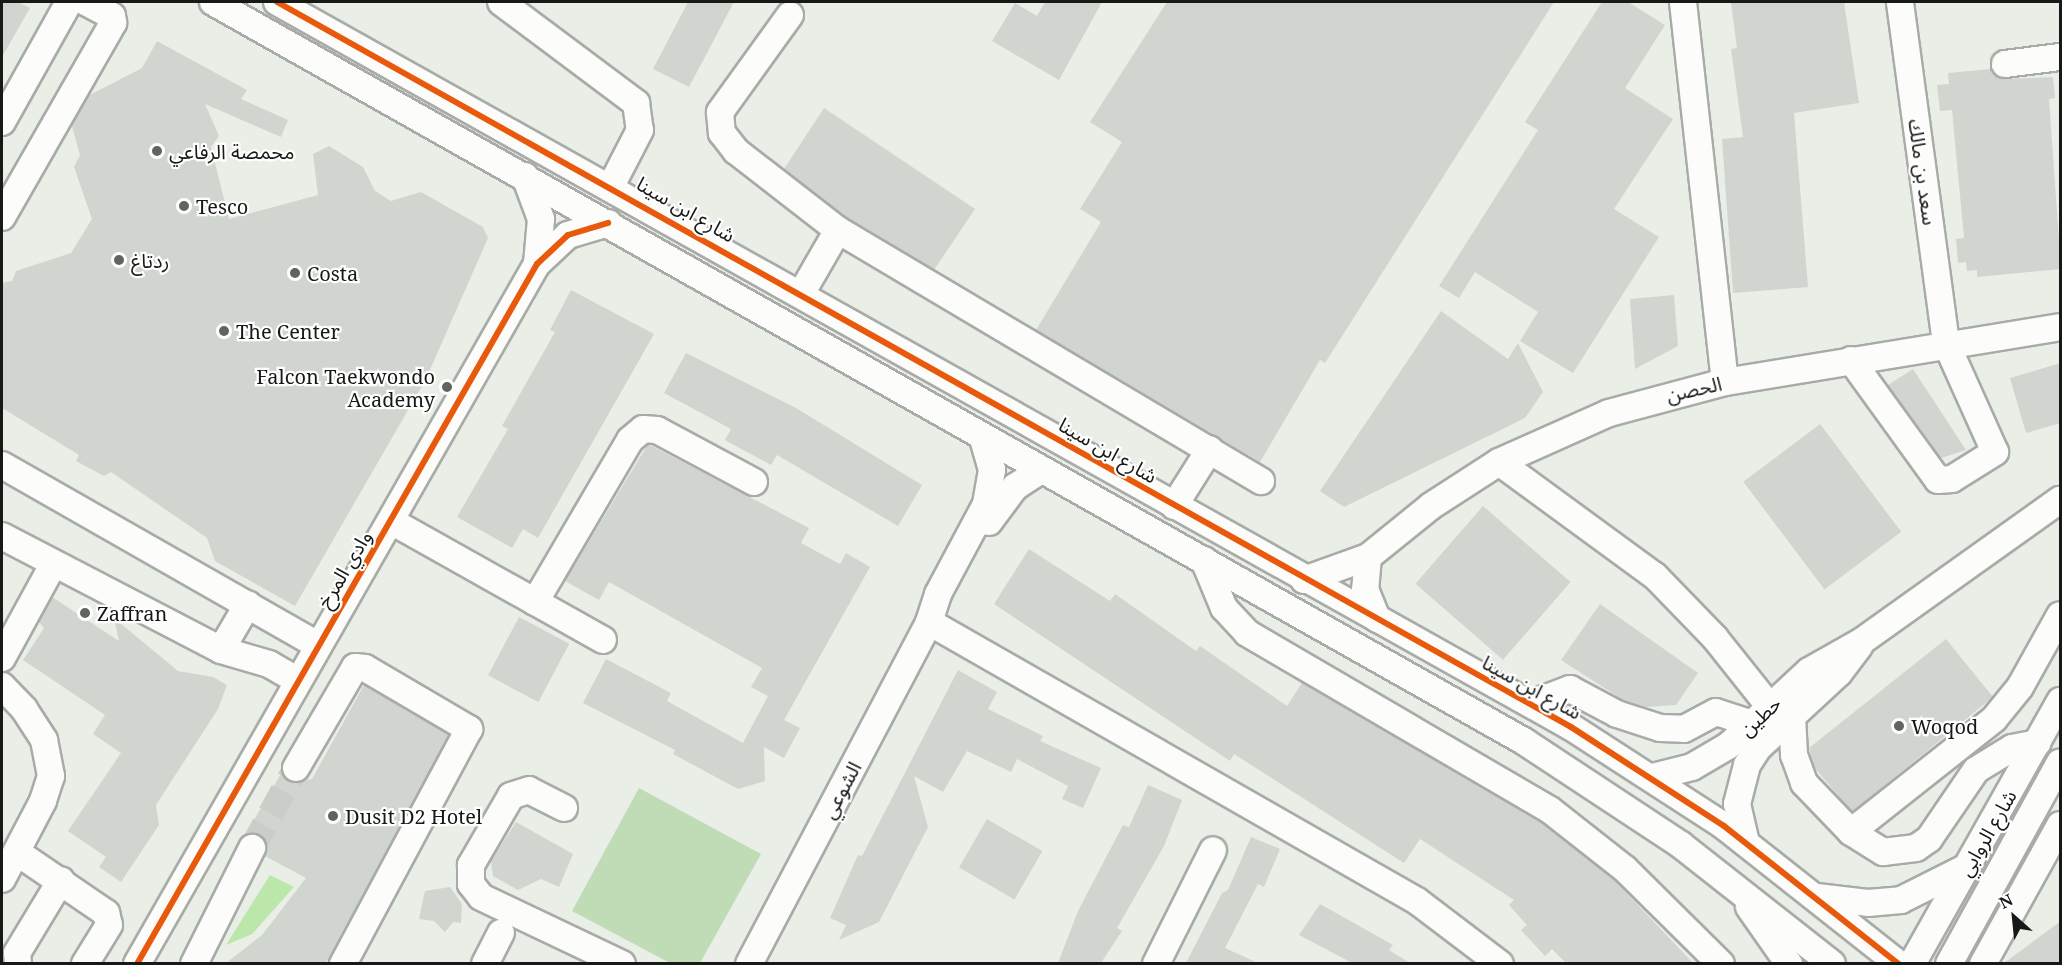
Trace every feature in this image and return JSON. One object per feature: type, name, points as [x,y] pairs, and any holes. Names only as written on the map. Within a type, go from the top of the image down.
[{"type":"street","points":[[2,122],[69,2]]},
{"type":"street","points":[[2,217],[113,23],[112,16],[86,2]]},
{"type":"street","points":[[213,2],[608,223],[1040,471],[1204,560],[1525,742],[1624,805],[1731,882],[1832,963]]},
{"type":"street","name":"شارع ابن سينا","points":[[277,2],[611,186],[1304,580],[1531,705],[1652,777],[1746,843],[1899,963]]},
{"type":"street","points":[[501,2],[636,103],[640,130],[611,186]]},
{"type":"street","points":[[1683,2],[1725,382]]},
{"type":"street","name":"سعد بن مالك","points":[[1851,360],[1942,482],[1995,452],[1946,343],[1900,2]]},
{"type":"street","points":[[790,15],[720,112],[722,133],[736,151],[838,230],[1261,481]]},
{"type":"street","points":[[2006,64],[2061,57]]},
{"type":"street","name":"وادي المرخ","points":[[525,176],[541,219],[537,264]]},
{"type":"street","name":"وادي المرخ","points":[[137,963],[537,264],[568,235],[608,223]]},
{"type":"street","points":[[801,294],[838,230]]},
{"type":"street","name":"الحصن","points":[[1304,580],[1368,557],[1431,506],[1499,462],[1609,413],[1725,382],[1946,343],[2061,327]]},
{"type":"street","points":[[535,602],[630,440],[643,429],[657,430],[754,482]]},
{"type":"street","name":"الشوعي","points":[[931,620],[991,487],[992,470],[982,436]]},
{"type":"street","points":[[1174,506],[1210,450]]},
{"type":"street","points":[[1499,462],[1617,544],[1655,576],[1715,638],[1781,712],[1804,783],[1851,832],[1883,852],[1916,848],[1942,824],[1976,770],[2012,748],[2038,743]]},
{"type":"street","points":[[2,465],[318,645]]},
{"type":"street","name":"الشوعي","points":[[749,963],[931,620],[1004,497],[1040,471]]},
{"type":"street","name":"حطين","points":[[1652,777],[1711,758],[1752,724],[1781,712],[1839,673],[1862,641],[2061,500]]},
{"type":"street","points":[[392,521],[603,640]]},
{"type":"street","points":[[2,536],[53,565],[221,650],[269,664],[297,680]]},
{"type":"street","points":[[1368,557],[1365,589],[1377,619]]},
{"type":"street","points":[[1204,560],[1224,608],[1247,633],[1550,810],[1625,869],[1721,963]]},
{"type":"street","points":[[2,658],[53,565]]},
{"type":"street","points":[[221,650],[248,604]]},
{"type":"street","points":[[1851,832],[1994,719],[2020,687],[2061,615]]},
{"type":"street","points":[[931,620],[1417,901],[1500,963]]},
{"type":"street","points":[[296,768],[355,667],[375,674],[470,729],[343,963]]},
{"type":"street","points":[[2,686],[24,709],[44,740],[51,776],[18,854],[2,879]]},
{"type":"street","points":[[1531,705],[1570,689],[1617,714],[1660,728],[1683,729],[1716,712],[1752,724]]},
{"type":"street","name":"شارع الروابي","points":[[1912,963],[2061,701]]},
{"type":"street","name":"حطين","points":[[1746,843],[1737,804],[1747,765],[1781,712]]},
{"type":"street","points":[[1949,963],[2061,762]]},
{"type":"street","points":[[564,808],[529,790],[515,792],[471,865],[471,884],[481,897],[622,963]]},
{"type":"street","points":[[1990,956],[2061,825]]},
{"type":"street","points":[[194,963],[252,848]]},
{"type":"street","points":[[1156,963],[1213,850]]},
{"type":"street","points":[[18,854],[61,880],[106,913],[109,925],[86,963]]},
{"type":"street","points":[[1814,897],[1868,903],[1901,900],[1968,866]]},
{"type":"street","points":[[18,963],[17,953],[61,880]]},
{"type":"street","points":[[1731,882],[1789,963]]},
{"type":"street","points":[[485,963],[501,933]]},
{"type":"shaded area","points":[[639,788],[761,854],[700,963],[670,963],[572,911]]},
{"type":"shaded area","points":[[270,875],[294,887],[252,934],[226,945]]},
{"type":"building","points":[[2,2],[18,2],[30,8],[2,57]]},
{"type":"building","points":[[688,2],[734,2],[689,87],[653,69]]},
{"type":"building","points":[[1045,2],[1102,2],[1059,80],[992,41],[1015,3],[1037,16]]},
{"type":"building","points":[[1167,2],[1554,2],[1325,363],[1320,360],[1260,462],[1036,330],[1101,222],[1080,209],[1122,142],[1090,122]]},
{"type":"building","points":[[1602,2],[1628,2],[1665,25],[1625,88],[1673,119],[1614,209],[1659,237],[1573,373],[1520,341],[1538,312],[1475,272],[1459,298],[1439,286],[1538,130],[1525,122]]},
{"type":"building","points":[[1731,2],[1844,2],[1859,103],[1794,113],[1808,287],[1733,293],[1722,139],[1743,137],[1731,49],[1737,48]]},
{"type":"building","name":"The Center","points":[[157,41],[247,90],[241,99],[288,120],[281,137],[205,104],[219,136],[211,147],[229,219],[318,195],[313,154],[329,146],[363,167],[375,191],[391,201],[421,192],[483,227],[488,238],[426,379],[295,606],[215,561],[207,538],[111,472],[104,476],[76,461],[79,455],[2,408],[2,283],[12,281],[16,271],[71,253],[92,219],[74,167],[80,155],[72,126],[88,96],[142,68]]},
{"type":"building","points":[[1991,69],[2006,79],[2053,77],[2055,98],[2049,99],[2061,269],[1977,277],[1977,270],[1967,271],[1966,262],[1958,263],[1956,239],[1964,238],[1952,110],[1940,111],[1937,85],[1949,84],[1948,73]]},
{"type":"building","points":[[824,108],[975,209],[934,270],[846,218],[784,169]]},
{"type":"building","points":[[571,290],[654,334],[538,538],[523,529],[512,548],[457,517],[508,429],[502,426],[555,332],[550,330]]},
{"type":"building","points":[[1674,295],[1678,346],[1635,369],[1630,299]]},
{"type":"building","points":[[1441,311],[1508,359],[1518,343],[1543,392],[1525,418],[1344,507],[1320,491]]},
{"type":"building","points":[[686,353],[796,408],[922,485],[898,526],[777,455],[771,465],[725,440],[731,429],[664,393]]},
{"type":"building","points":[[2061,363],[2061,423],[2026,433],[2010,378]]},
{"type":"building","points":[[1913,369],[1966,450],[1941,458],[1888,385]]},
{"type":"building","points":[[1820,424],[1901,532],[1825,590],[1743,482]]},
{"type":"building","points":[[648,444],[809,528],[801,543],[840,564],[846,553],[870,567],[784,720],[800,728],[784,758],[764,747],[765,781],[738,789],[673,754],[675,750],[583,703],[606,659],[671,693],[667,701],[743,743],[768,696],[751,687],[762,668],[609,582],[599,600],[565,581]]},
{"type":"building","points":[[1483,506],[1571,582],[1503,660],[1415,584]]},
{"type":"building","points":[[1029,549],[1110,601],[1115,594],[1196,651],[1200,646],[1287,706],[1302,683],[1542,822],[1613,879],[1693,963],[1566,963],[1552,949],[1545,956],[1521,930],[1527,925],[1509,905],[1514,900],[1420,839],[1404,863],[1234,754],[1230,761],[994,604]]},
{"type":"building","points":[[52,597],[119,641],[114,618],[178,671],[213,677],[227,685],[218,709],[156,805],[159,825],[121,882],[99,867],[106,857],[68,831],[121,753],[93,734],[105,715],[23,660],[44,628],[39,622]]},
{"type":"building","points":[[1600,604],[1698,673],[1676,705],[1645,707],[1623,700],[1561,660]]},
{"type":"building","points":[[519,617],[569,644],[538,702],[488,675]]},
{"type":"building","name":"Woqod","points":[[1946,639],[1993,697],[1852,812],[1814,767],[1809,748]]},
{"type":"building","points":[[958,670],[997,692],[988,709],[1043,736],[1040,741],[1101,768],[1083,808],[1062,799],[1068,786],[1017,759],[1011,772],[967,751],[943,792],[914,776],[928,827],[879,922],[839,940],[846,925],[830,918],[858,855],[862,856]]},
{"type":"building","name":"Dusit D2 Hotel","points":[[364,685],[449,735],[326,963],[226,963],[262,935],[306,878],[265,856],[267,847],[259,835],[245,835],[282,772],[295,783],[312,779]]},
{"type":"building","points":[[1148,785],[1182,800],[1164,846],[1117,928],[1122,931],[1101,963],[1058,963],[1078,911],[1123,825],[1129,827]]},
{"type":"building","points":[[987,819],[1042,851],[1014,899],[959,867]]},
{"type":"building","points":[[516,822],[573,854],[559,887],[541,879],[518,890],[493,876],[491,861]]},
{"type":"building","points":[[1251,837],[1280,849],[1264,887],[1258,884],[1225,948],[1258,963],[1186,963],[1222,893],[1228,890]]},
{"type":"building","points":[[450,887],[462,904],[461,923],[453,922],[445,932],[434,921],[419,919],[425,891]]},
{"type":"building","points":[[1320,904],[1393,945],[1389,950],[1410,963],[1352,963],[1299,935]]},
{"type":"building","points":[[2061,921],[2061,963],[2004,963]]},
{"type":"tunnel","points":[[252,848],[296,768]]},
{"type":"cycle path","points":[[277,2],[1571,727],[1724,826],[1899,964]]},
{"type":"cycle path","points":[[137,964],[537,264],[568,235],[608,223]]},
{"type":"place","name":"محمصة الرفاعي","points":[[157,151]]},
{"type":"place","name":"Tesco","points":[[184,206]]},
{"type":"place","name":"ردتاغ","points":[[119,260]]},
{"type":"place","name":"Costa","points":[[295,273]]},
{"type":"place","name":"The Center","points":[[224,331]]},
{"type":"place","name":"Falcon Taekwondo Academy","points":[[447,387]]},
{"type":"place","name":"Zaffran","points":[[85,613]]},
{"type":"place","name":"Woqod","points":[[1899,726]]},
{"type":"place","name":"Dusit D2 Hotel","points":[[333,816]]}]
